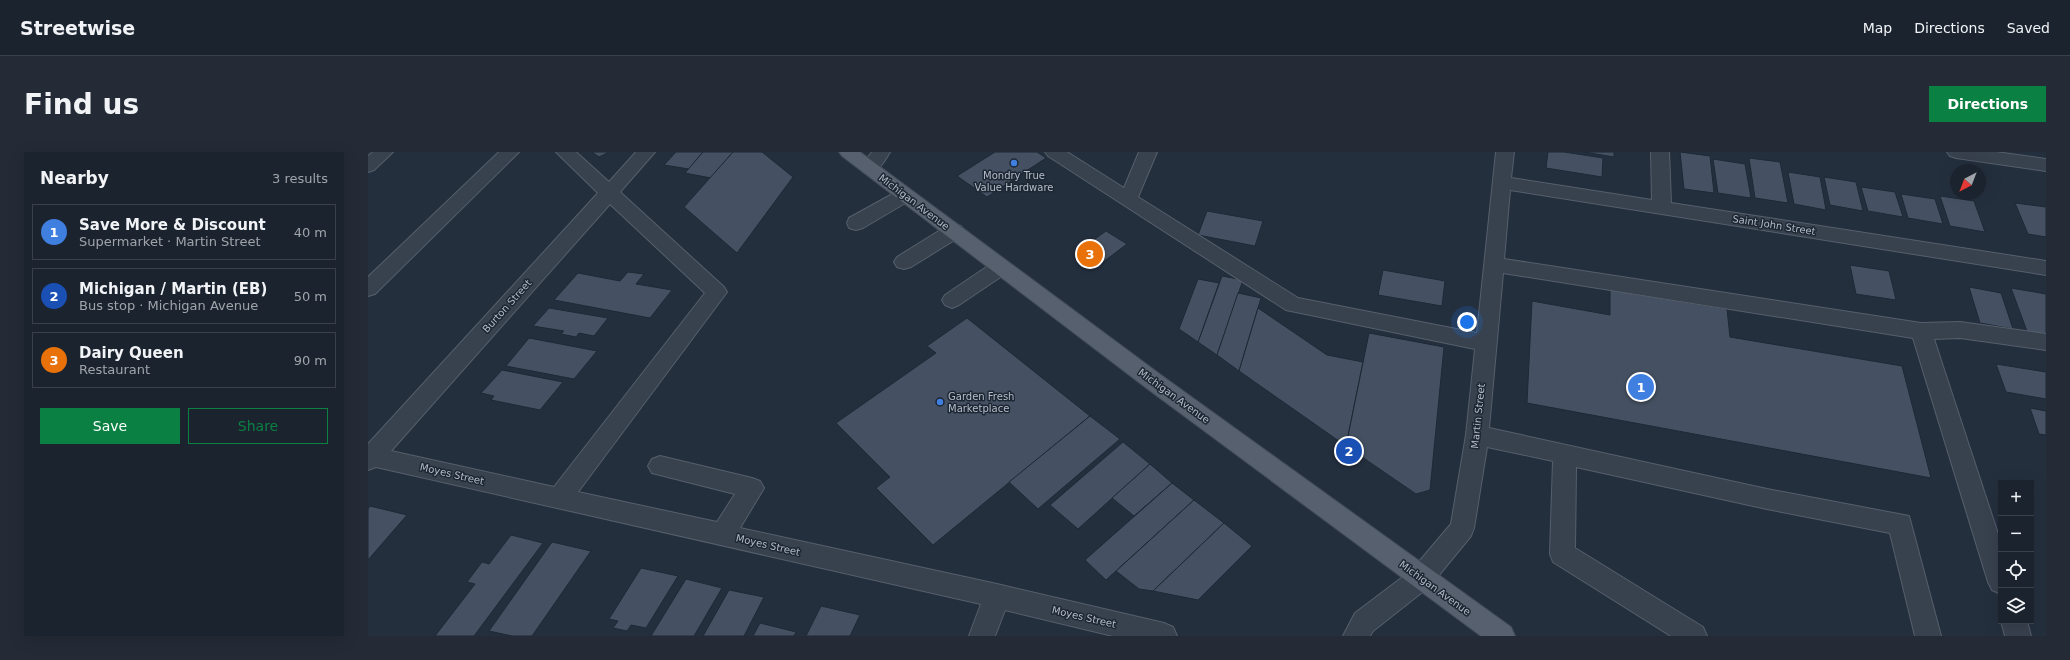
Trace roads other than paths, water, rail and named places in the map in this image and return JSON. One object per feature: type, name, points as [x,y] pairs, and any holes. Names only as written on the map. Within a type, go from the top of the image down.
[{"type":"main road","name":"Michigan Avenue","points":[[848,152],[1153,381],[1421,578],[1491,633]]},
{"type":"street","points":[[368,166],[384,152]]},
{"type":"street","points":[[368,290],[510,152]]},
{"type":"street","points":[[559,498],[717,292],[565,152]]},
{"type":"street","name":"Burton Street","points":[[370,458],[646,152]]},
{"type":"street","points":[[869,168],[881,152]]},
{"type":"street","points":[[1054,152],[1293,305],[1485,342]]},
{"type":"street","points":[[1128,200],[1148,152]]},
{"type":"street","name":"Martin Street","points":[[1356,636],[1364,622],[1421,578],[1462,528],[1476,435],[1505,152]]},
{"type":"street","points":[[1660,152],[1662,207]]},
{"type":"street","points":[[1956,152],[2046,164]]},
{"type":"street","name":"Saint John Street","points":[[1502,183],[2046,268]]},
{"type":"street","points":[[856,223],[905,195]]},
{"type":"street","points":[[904,262],[954,231]]},
{"type":"street","points":[[1494,265],[1921,332],[1960,330],[2046,342]]},
{"type":"street","points":[[952,300],[1001,267]]},
{"type":"street","points":[[1921,332],[1998,573]]},
{"type":"street","points":[[1476,435],[1767,499],[1900,524],[1928,636]]},
{"type":"street","points":[[1565,455],[1562,554],[1694,636]]},
{"type":"street","name":"Moyes Street","points":[[370,458],[559,498],[997,596],[1164,636]]},
{"type":"street","points":[[660,466],[752,488],[722,535]]},
{"type":"street","points":[[982,636],[997,596]]},
{"type":"street","points":[[2015,624],[2018,636]]},
{"type":"place","name":"Mondry True Value Hardware","points":[[1014,163]]},
{"type":"place","name":"Dairy Queen","points":[[1090,254]]},
{"type":"place","name":"Save More & Discount","points":[[1641,387]]},
{"type":"place","name":"Garden Fresh Marketplace","points":[[940,402]]},
{"type":"place","name":"Michigan / Martin (EB)","points":[[1349,451]]}]
